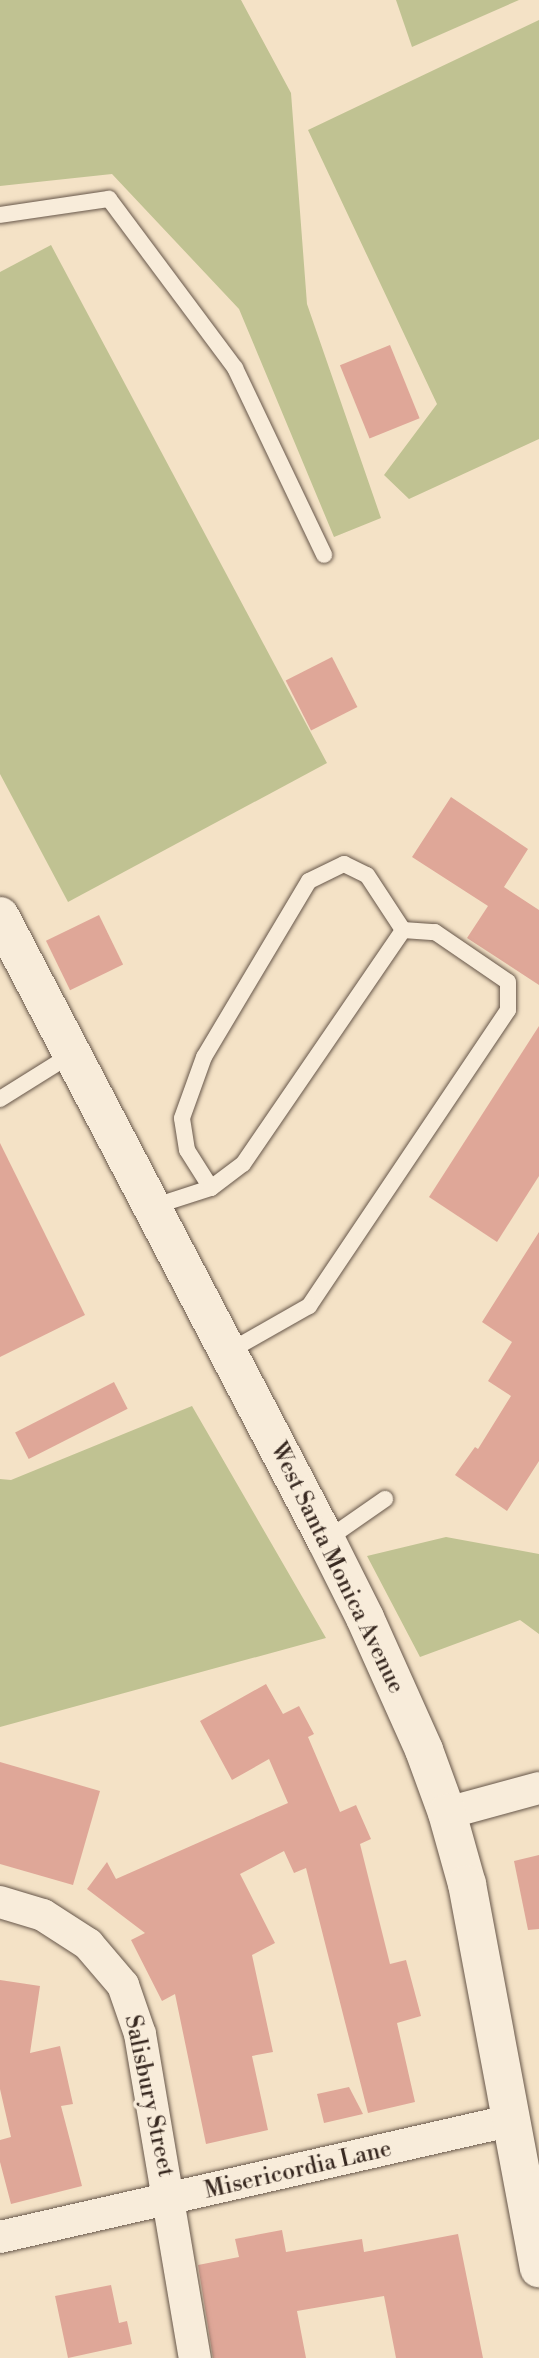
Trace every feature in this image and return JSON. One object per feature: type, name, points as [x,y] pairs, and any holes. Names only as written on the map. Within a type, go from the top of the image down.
[{"type":"main road","name":"West Santa Monica Avenue","points":[[0,916],[326,1540],[396,1685],[447,1813],[482,1956],[539,2268]]},
{"type":"street","points":[[447,1813],[539,1788]]},
{"type":"street","name":"Salisbury Street","points":[[0,1902],[43,1915],[88,1944],[123,1984],[140,2034],[195,2358]]},
{"type":"street","name":"Misericordia Lane","points":[[0,2237],[513,2120]]},
{"type":"lane","points":[[0,215],[109,199],[234,368],[324,555]]},
{"type":"lane","points":[[211,1188],[187,1150],[182,1118],[204,1056],[309,881],[344,864],[367,874],[403,930]]},
{"type":"lane","points":[[152,1207],[211,1188],[243,1164],[403,930]]},
{"type":"lane","points":[[228,1352],[309,1306],[508,1010],[508,982],[435,932],[403,930]]},
{"type":"lane","points":[[0,1099],[72,1054]]},
{"type":"lane","points":[[326,1540],[385,1499]]},
{"type":"green space","points":[[0,0],[241,0],[291,93],[307,304],[381,518],[334,537],[239,309],[112,174],[0,186]]},
{"type":"green space","points":[[396,0],[519,0],[412,47]]},
{"type":"green space","points":[[539,20],[539,439],[409,499],[384,475],[437,404],[308,130]]},
{"type":"green space","points":[[51,245],[327,763],[68,902],[0,774],[0,272]]},
{"type":"green space","points":[[192,1406],[326,1638],[0,1727],[0,1479],[11,1480]]},
{"type":"green space","points":[[446,1537],[539,1554],[539,1634],[520,1620],[420,1657],[367,1556]]},
{"type":"building","points":[[390,345],[420,418],[370,438],[340,365]]},
{"type":"building","points":[[332,657],[357,707],[311,731],[286,681]]},
{"type":"building","points":[[451,797],[528,849],[504,887],[539,910],[539,985],[467,938],[488,906],[412,857]]},
{"type":"building","points":[[99,915],[123,964],[70,990],[46,941]]},
{"type":"building","points":[[539,1026],[539,1176],[497,1242],[429,1197]]},
{"type":"building","points":[[0,1143],[85,1315],[0,1357]]},
{"type":"building","points":[[539,1232],[539,1461],[507,1511],[455,1475],[475,1447],[478,1449],[511,1396],[488,1381],[512,1342],[482,1322]]},
{"type":"building","points":[[114,1382],[128,1409],[29,1459],[15,1432]]},
{"type":"building","points":[[266,1684],[283,1714],[299,1706],[314,1734],[308,1737],[340,1812],[356,1805],[371,1839],[360,1844],[390,1964],[406,1960],[421,2016],[397,2023],[415,2102],[368,2113],[306,1868],[294,1873],[284,1851],[240,1874],[275,1943],[252,1955],[273,2052],[252,2056],[268,2130],[206,2144],[175,1994],[162,2001],[131,1940],[145,1933],[87,1889],[107,1862],[116,1879],[288,1803],[269,1759],[232,1780],[200,1721]]},
{"type":"building","points":[[0,1762],[100,1791],[73,1885],[0,1864]]},
{"type":"building","points":[[539,1855],[539,1929],[528,1930],[514,1861]]},
{"type":"building","points":[[0,1980],[40,1986],[30,2053],[60,2046],[73,2104],[61,2106],[82,2186],[11,2204],[0,2162],[0,2140],[11,2137],[0,2089]]},
{"type":"building","points":[[349,2087],[363,2114],[324,2123],[317,2094]]},
{"type":"building","points":[[282,2230],[286,2252],[362,2239],[364,2252],[458,2234],[483,2358],[396,2358],[384,2296],[297,2311],[306,2358],[213,2358],[198,2265],[239,2257],[235,2239]]},
{"type":"building","points":[[111,2285],[119,2323],[127,2321],[132,2344],[68,2358],[55,2296]]}]
